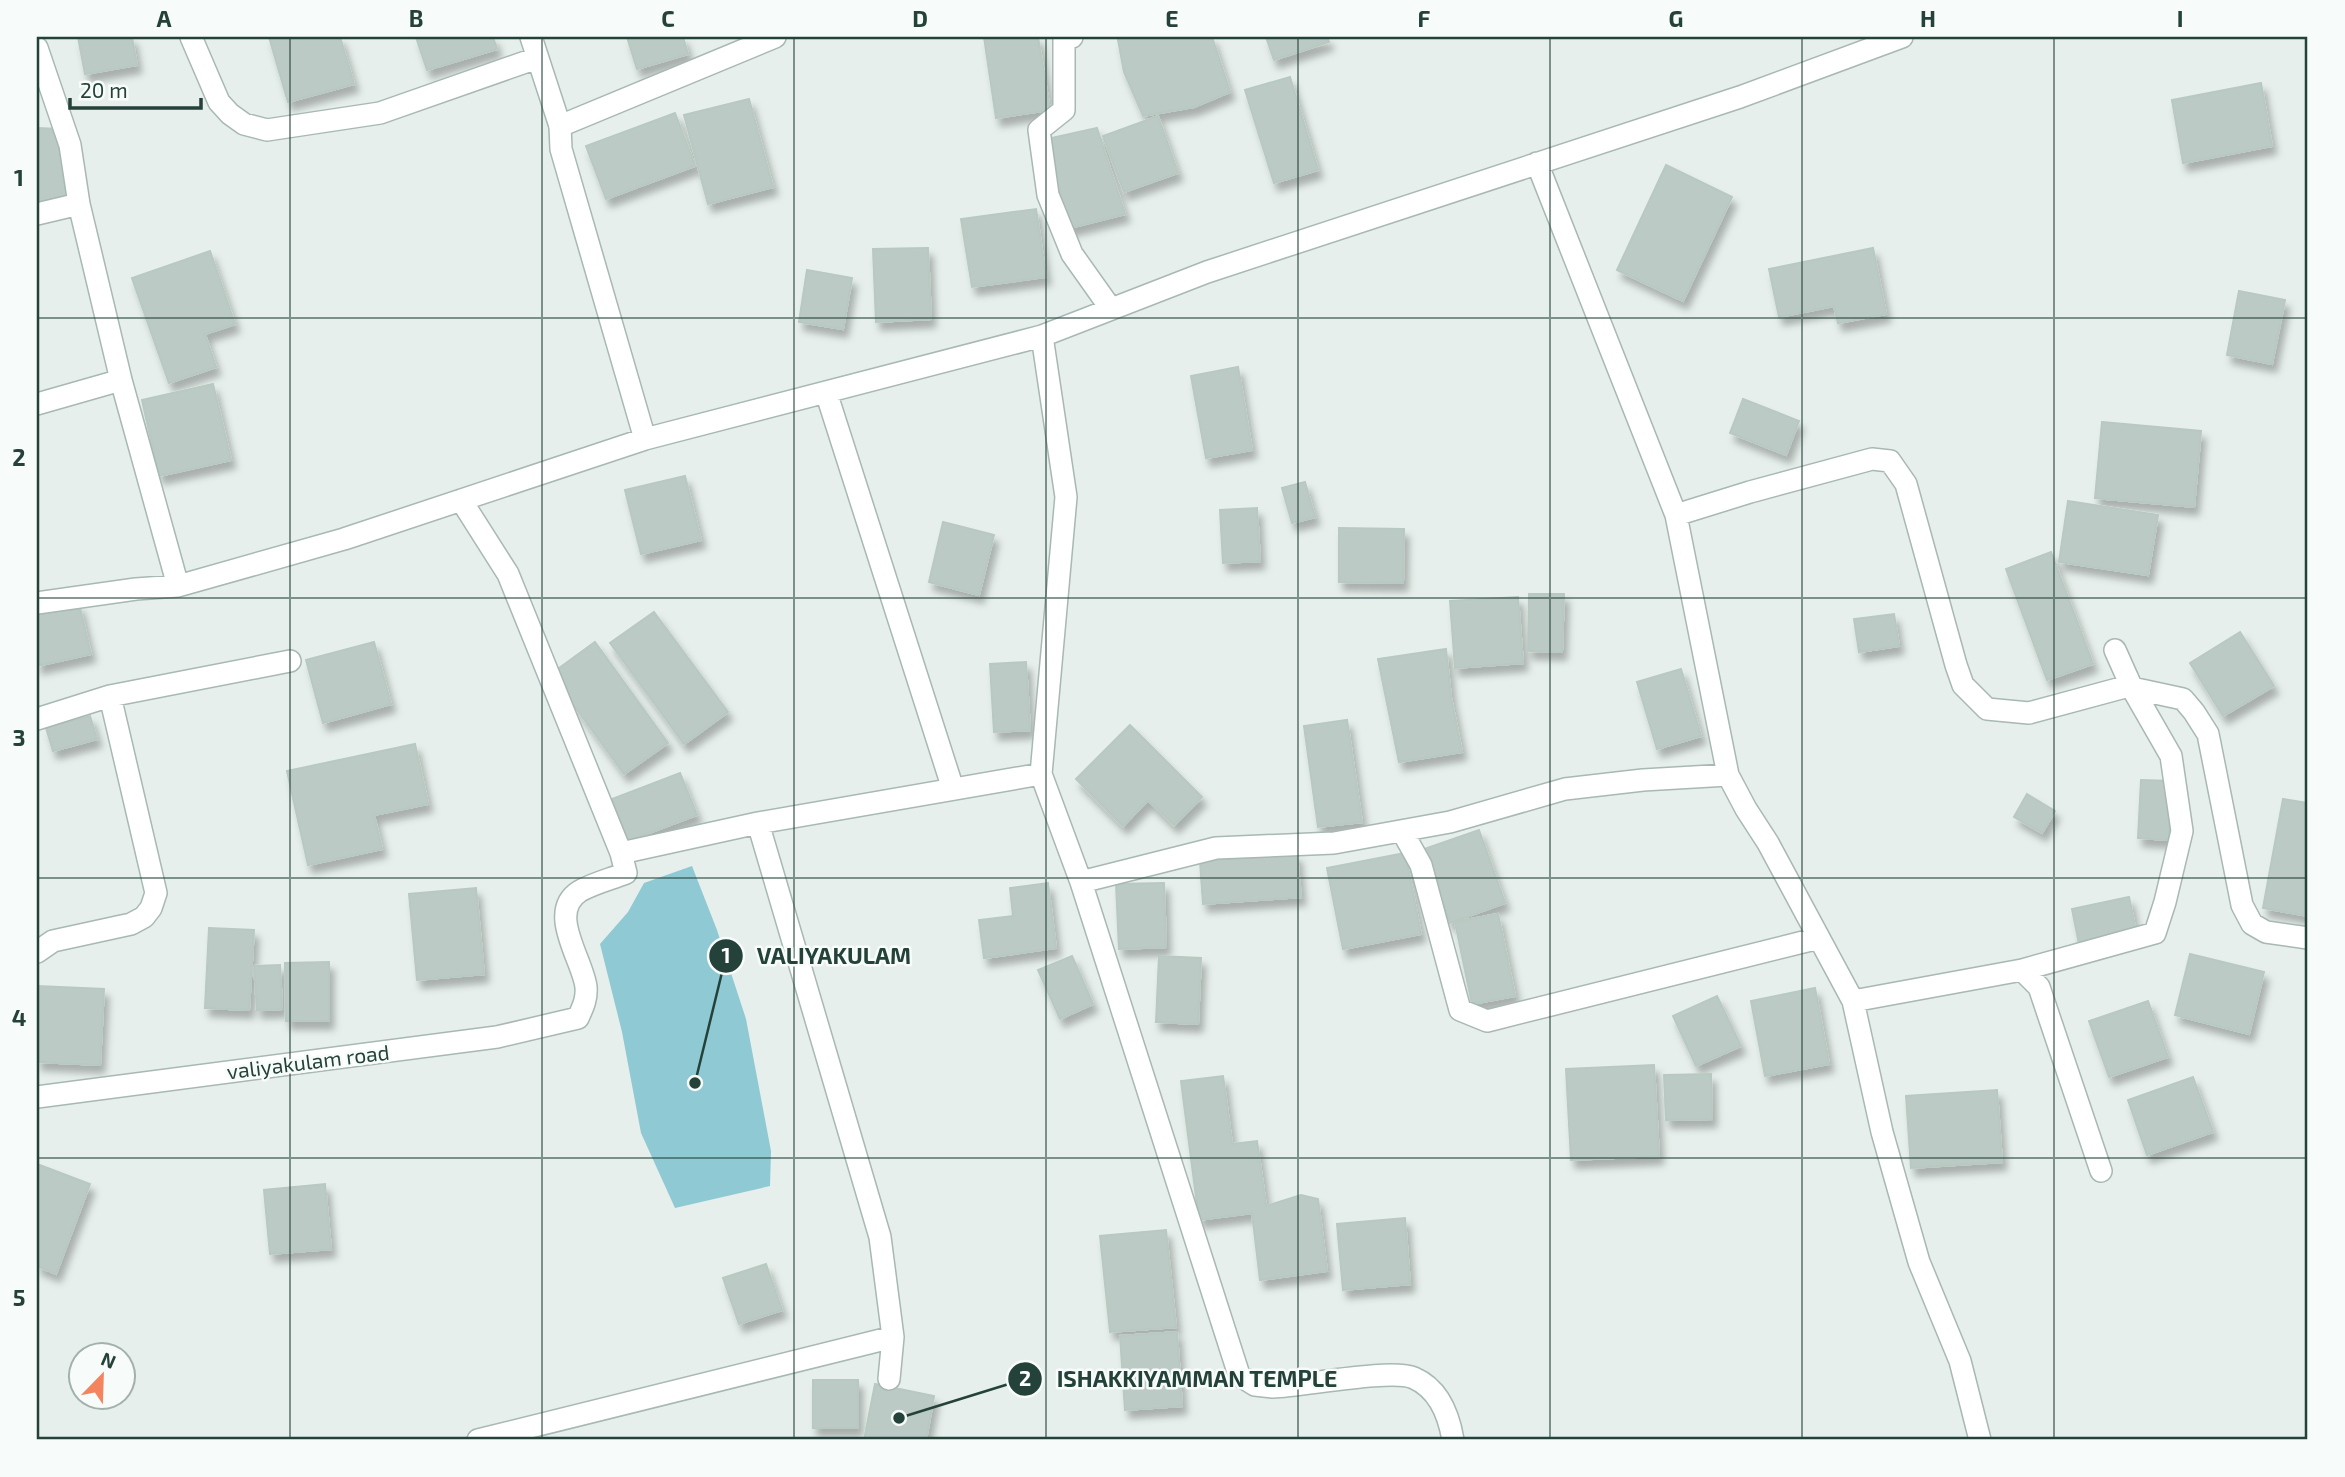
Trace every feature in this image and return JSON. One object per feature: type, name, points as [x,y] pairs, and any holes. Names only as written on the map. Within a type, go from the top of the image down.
[{"type":"street","points":[[191,37],[219,102],[244,124],[267,130],[380,113],[537,58]]},
{"type":"street","points":[[531,37],[560,126],[561,149],[645,439]]},
{"type":"street","points":[[560,126],[775,37]]},
{"type":"street","points":[[1072,37],[1064,39],[1064,110],[1039,130],[1048,195],[1072,254],[1111,309]]},
{"type":"street","points":[[37,603],[178,586],[345,539],[645,439],[1042,336],[1207,272],[1740,97],[1902,37]]},
{"type":"street","points":[[37,48],[70,145],[79,204],[121,380],[178,586]]},
{"type":"street","points":[[1537,163],[1676,515],[1728,775],[1853,1001],[1882,1132],[1919,1262],[1960,1361],[1980,1440]]},
{"type":"street","points":[[37,214],[79,204]]},
{"type":"street","points":[[1042,336],[1066,498],[1041,774],[1081,882],[1239,1375],[1255,1385],[1273,1387],[1392,1374],[1413,1377],[1429,1387],[1441,1405],[1450,1423],[1453,1440]]},
{"type":"street","points":[[37,404],[121,380]]},
{"type":"street","points":[[826,392],[953,789]]},
{"type":"street","points":[[1676,515],[1872,459],[1890,461],[1906,484],[1963,685],[1987,709],[2029,713],[2125,687],[2183,699],[2208,734],[2242,905],[2252,924],[2266,932],[2308,938]]},
{"type":"street","points":[[460,500],[508,574],[621,853],[758,823],[1041,774]]},
{"type":"street","points":[[1853,1001],[2022,970],[2155,933],[2182,831],[2171,757],[2132,688],[2115,650]]},
{"type":"street","points":[[37,719],[110,696],[290,661]]},
{"type":"street","points":[[37,952],[53,941],[131,924],[144,917],[151,908],[156,893],[110,696]]},
{"type":"street","points":[[1081,882],[1216,848],[1334,843],[1450,822],[1564,789],[1643,780],[1728,775]]},
{"type":"street","points":[[758,823],[880,1237],[893,1337],[889,1379]]},
{"type":"street","points":[[1402,831],[1421,865],[1460,1010],[1487,1021],[1819,938]]},
{"type":"street","name":"valiyakulam road","points":[[37,1097],[497,1037],[578,1018],[586,1001],[586,985],[565,918],[568,903],[578,892],[626,873],[621,853]]},
{"type":"street","points":[[2022,970],[2039,987],[2101,1171]]},
{"type":"street","points":[[478,1440],[893,1337]]},
{"type":"water","points":[[692,866],[717,930],[746,1019],[771,1151],[770,1186],[675,1208],[641,1133],[622,1032],[600,944],[628,912],[644,883]]},
{"type":"building","points":[[78,37],[132,37],[137,65],[85,74]]},
{"type":"building","points":[[269,37],[340,37],[354,84],[288,102]]},
{"type":"building","points":[[416,37],[493,37],[497,49],[427,70]]},
{"type":"building","points":[[627,37],[683,37],[688,54],[637,69]]},
{"type":"building","points":[[984,37],[1038,37],[1050,110],[996,118]]},
{"type":"building","points":[[1127,37],[1212,37],[1230,92],[1194,107],[1143,116],[1124,72],[1118,40]]},
{"type":"building","points":[[1266,37],[1327,37],[1329,42],[1274,60]]},
{"type":"building","points":[[1290,77],[1318,170],[1274,183],[1245,90]]},
{"type":"building","points":[[2261,83],[2272,146],[2183,163],[2172,100]]},
{"type":"building","points":[[749,99],[773,187],[708,204],[684,115]]},
{"type":"building","points":[[675,113],[695,166],[606,199],[586,146]]},
{"type":"building","points":[[1158,116],[1178,173],[1124,192],[1103,136]]},
{"type":"building","points":[[37,128],[60,129],[70,195],[37,204]]},
{"type":"building","points":[[1097,128],[1125,214],[1066,229],[1047,139]]},
{"type":"building","points":[[1666,165],[1732,197],[1683,301],[1617,270]]},
{"type":"building","points":[[1036,209],[1046,277],[972,287],[961,219]]},
{"type":"building","points":[[928,248],[931,319],[876,322],[873,249]]},
{"type":"building","points":[[1873,248],[1886,314],[1838,323],[1834,306],[1779,317],[1769,269]]},
{"type":"building","points":[[210,251],[235,324],[205,334],[216,367],[169,383],[132,278]]},
{"type":"building","points":[[807,270],[852,278],[843,329],[799,322]]},
{"type":"building","points":[[2239,291],[2285,300],[2272,364],[2227,355]]},
{"type":"building","points":[[1238,367],[1252,450],[1206,458],[1191,376]]},
{"type":"building","points":[[213,384],[231,460],[159,476],[142,400]]},
{"type":"building","points":[[1743,399],[1799,421],[1786,455],[1730,433]]},
{"type":"building","points":[[2102,422],[2201,431],[2194,507],[2095,498]]},
{"type":"building","points":[[685,476],[701,540],[641,554],[625,490]]},
{"type":"building","points":[[1305,482],[1315,517],[1292,523],[1282,488]]},
{"type":"building","points":[[2068,501],[2158,515],[2148,575],[2059,562]]},
{"type":"building","points":[[1257,508],[1260,561],[1223,563],[1220,510]]},
{"type":"building","points":[[943,522],[994,535],[979,595],[929,582]]},
{"type":"building","points":[[1339,528],[1404,529],[1403,583],[1339,582]]},
{"type":"building","points":[[2051,552],[2093,664],[2047,680],[2006,569]]},
{"type":"building","points":[[1529,594],[1564,594],[1562,652],[1528,651]]},
{"type":"building","points":[[1518,597],[1523,663],[1455,668],[1450,601]]},
{"type":"building","points":[[79,604],[91,654],[37,666],[37,615]]},
{"type":"building","points":[[654,612],[728,712],[684,744],[610,643]]},
{"type":"building","points":[[1894,614],[1899,646],[1859,652],[1854,619]]},
{"type":"building","points":[[2240,632],[2274,686],[2223,716],[2190,663]]},
{"type":"building","points":[[374,642],[391,704],[323,723],[306,660]]},
{"type":"building","points":[[595,642],[668,743],[624,774],[551,674]]},
{"type":"building","points":[[1446,649],[1451,697],[1462,752],[1399,762],[1378,659]]},
{"type":"building","points":[[1026,662],[1030,730],[994,732],[990,664]]},
{"type":"building","points":[[1681,669],[1701,736],[1657,749],[1637,682]]},
{"type":"building","points":[[90,716],[97,739],[53,751],[46,728]]},
{"type":"building","points":[[1347,720],[1362,822],[1318,827],[1304,726]]},
{"type":"building","points":[[1130,725],[1202,797],[1174,825],[1148,800],[1123,826],[1076,779]]},
{"type":"building","points":[[415,744],[428,804],[374,815],[382,849],[308,865],[287,771]]},
{"type":"building","points":[[680,773],[697,815],[628,841],[612,799]]},
{"type":"building","points":[[2141,780],[2172,781],[2169,840],[2138,838]]},
{"type":"building","points":[[2027,794],[2055,811],[2042,833],[2014,817]]},
{"type":"building","points":[[2283,799],[2308,803],[2308,916],[2263,908]]},
{"type":"building","points":[[1479,830],[1505,903],[1450,923],[1424,849]]},
{"type":"building","points":[[1405,853],[1421,934],[1343,949],[1327,868]]},
{"type":"building","points":[[1297,854],[1301,897],[1203,904],[1200,861]]},
{"type":"building","points":[[1048,883],[1056,948],[984,958],[979,920],[1013,916],[1010,888]]},
{"type":"building","points":[[1164,883],[1166,947],[1119,949],[1116,884]]},
{"type":"building","points":[[476,888],[484,974],[417,980],[409,894]]},
{"type":"building","points":[[2129,897],[2136,932],[2079,944],[2072,909]]},
{"type":"building","points":[[1498,914],[1515,996],[1472,1004],[1455,922]]},
{"type":"building","points":[[209,928],[254,930],[249,1010],[205,1008]]},
{"type":"building","points":[[2190,954],[2264,972],[2249,1034],[2175,1015]]},
{"type":"building","points":[[1072,956],[1093,1004],[1060,1019],[1038,970]]},
{"type":"building","points":[[1159,956],[1201,958],[1198,1024],[1156,1022]]},
{"type":"building","points":[[329,962],[329,1021],[286,1021],[285,963]]},
{"type":"building","points":[[280,965],[282,1009],[257,1010],[254,966]]},
{"type":"building","points":[[37,986],[104,989],[100,1065],[37,1062]]},
{"type":"building","points":[[1815,988],[1829,1064],[1765,1076],[1751,1001]]},
{"type":"building","points":[[1717,996],[1741,1046],[1696,1066],[1673,1016]]},
{"type":"building","points":[[2148,1001],[2168,1057],[2109,1077],[2089,1021]]},
{"type":"building","points":[[1654,1065],[1659,1156],[1571,1160],[1566,1069]]},
{"type":"building","points":[[1711,1074],[1712,1119],[1666,1120],[1664,1075]]},
{"type":"building","points":[[1223,1076],[1232,1144],[1257,1141],[1266,1206],[1301,1195],[1318,1199],[1327,1271],[1260,1280],[1252,1213],[1199,1220],[1181,1081]]},
{"type":"building","points":[[2193,1077],[2213,1132],[2147,1155],[2128,1100]]},
{"type":"building","points":[[1997,1090],[2002,1162],[1911,1168],[1906,1096]]},
{"type":"building","points":[[37,1164],[90,1184],[56,1274],[37,1266]]},
{"type":"building","points":[[325,1184],[331,1249],[270,1254],[264,1190]]},
{"type":"building","points":[[1405,1218],[1410,1284],[1343,1290],[1337,1224]]},
{"type":"building","points":[[1166,1230],[1176,1327],[1110,1332],[1100,1236]]},
{"type":"building","points":[[766,1264],[782,1310],[739,1324],[723,1278]]},
{"type":"building","points":[[1177,1332],[1182,1406],[1125,1410],[1120,1336]]},
{"type":"building","points":[[813,1380],[858,1380],[858,1428],[813,1428]]},
{"type":"building","points":[[875,1384],[934,1396],[926,1440],[864,1440]]},
{"type":"place","name":"VALIYAKULAM","points":[[695,1083]]},
{"type":"place","name":"ISHAKKIYAMMAN TEMPLE","points":[[899,1418]]}]
